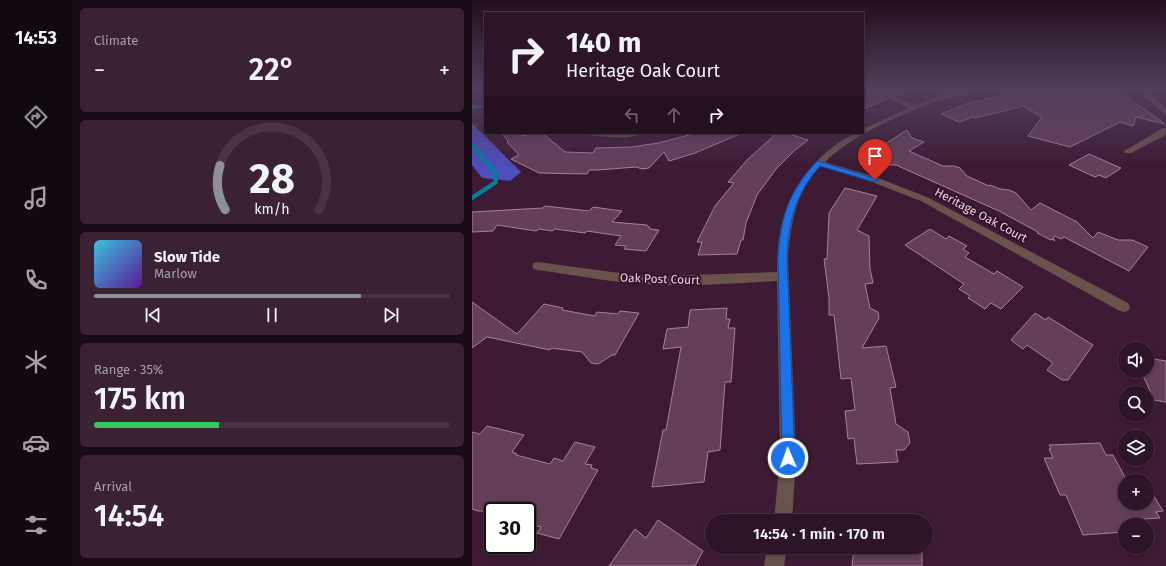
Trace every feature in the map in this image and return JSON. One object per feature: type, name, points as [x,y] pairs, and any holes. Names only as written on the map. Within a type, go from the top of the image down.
[{"type":"street","points":[[864,131],[898,114]]},
{"type":"street","points":[[1128,151],[1162,134],[1166,130]]},
{"type":"street","points":[[784,514],[788,458],[783,276],[784,235],[788,212],[805,178],[818,163],[835,148],[859,134]]},
{"type":"street","name":"Heritage Oak Court","points":[[818,163],[875,180],[924,198],[1124,307]]},
{"type":"street","name":"Oak Post Court","points":[[538,266],[608,277],[646,280],[689,281],[783,276]]},
{"type":"street","points":[[774,566],[777,554]]},
{"type":"path","points":[[472,127],[484,122]]},
{"type":"shaded area","points":[[472,123],[521,172],[510,181],[482,178],[472,165]]},
{"type":"building","points":[[942,114],[989,114],[975,118],[973,117],[959,122]]},
{"type":"building","points":[[1038,114],[1152,114],[1165,124],[1136,117],[1133,126],[1120,122],[1070,147],[1028,136],[1042,117]]},
{"type":"building","points":[[907,130],[912,138],[924,142],[909,151],[943,166],[954,166],[960,168],[967,176],[989,186],[990,185],[1016,193],[1031,210],[1040,203],[1077,222],[1093,238],[1098,232],[1118,240],[1132,240],[1148,247],[1129,271],[1064,237],[1061,239],[1055,236],[1053,238],[1055,241],[1052,239],[1051,240],[999,211],[896,165],[890,165],[883,162],[880,164],[864,157]]},
{"type":"building","points":[[503,134],[520,134],[522,136],[529,134],[543,134],[565,152],[593,153],[596,148],[632,147],[658,143],[693,134],[740,134],[695,153],[669,161],[664,152],[649,168],[642,169],[636,167],[589,170],[587,174],[539,173],[511,159],[519,155],[507,142],[508,141]]},
{"type":"building","points":[[776,134],[789,134],[808,140],[794,151],[776,169],[757,195],[746,223],[743,240],[741,240],[737,254],[698,255],[702,242],[697,242],[715,206],[734,183],[728,182],[748,159]]},
{"type":"building","points":[[1089,154],[1121,168],[1106,178],[1099,175],[1095,177],[1069,165]]},
{"type":"building","points":[[845,188],[877,196],[857,230],[869,236],[870,269],[873,283],[865,284],[870,308],[878,312],[879,318],[862,348],[886,346],[896,387],[890,388],[896,424],[908,432],[910,443],[904,450],[896,450],[898,462],[857,464],[854,438],[848,439],[845,411],[855,410],[851,378],[841,379],[834,315],[829,315],[829,298],[824,259],[827,259],[829,213]]},
{"type":"building","points":[[545,206],[589,211],[593,207],[622,211],[612,222],[647,225],[651,229],[659,230],[646,251],[624,249],[626,246],[615,245],[621,236],[587,231],[585,233],[555,229],[552,231],[539,229],[536,231],[497,225],[493,231],[472,232],[472,212],[543,208]]},
{"type":"building","points":[[930,229],[946,239],[949,236],[967,246],[963,249],[969,253],[965,257],[994,274],[997,271],[1023,287],[1001,309],[991,303],[985,309],[968,298],[970,296],[959,289],[964,284],[905,245]]},
{"type":"building","points":[[472,302],[517,334],[544,304],[563,308],[562,310],[595,316],[597,312],[618,314],[620,311],[639,313],[615,355],[612,355],[598,364],[591,363],[582,352],[551,348],[550,350],[487,337],[472,348]]},
{"type":"building","points":[[727,308],[726,319],[730,319],[728,328],[735,328],[731,382],[725,382],[720,450],[708,452],[704,482],[652,487],[663,430],[666,430],[681,347],[663,349],[667,329],[688,327],[690,310]]},
{"type":"building","points":[[1035,313],[1046,320],[1048,317],[1093,345],[1068,380],[1062,380],[1047,370],[1053,363],[1027,345],[1023,349],[1011,340]]},
{"type":"building","points":[[1154,359],[1166,361],[1166,402],[1154,400],[1154,386],[1148,386],[1144,378],[1154,378]]},
{"type":"building","points":[[487,426],[524,435],[512,452],[517,454],[516,455],[550,464],[554,458],[563,461],[575,442],[595,447],[585,464],[592,465],[591,468],[598,470],[559,539],[537,533],[541,527],[536,526],[536,502],[484,502],[484,511],[472,509],[472,432],[480,434]]},
{"type":"building","points":[[1100,443],[1106,455],[1113,455],[1123,474],[1118,474],[1118,510],[1154,510],[1154,496],[1163,511],[1156,512],[1160,518],[1118,518],[1118,532],[1083,535],[1066,495],[1060,495],[1044,458],[1053,458],[1049,445]]},
{"type":"building","points":[[658,520],[703,551],[695,566],[609,566],[635,529],[646,538]]},
{"type":"building","points":[[853,554],[922,554],[922,566],[852,566]]},
{"type":"waterway","points":[[472,145],[495,172],[496,182],[472,198]]},
{"type":"route","points":[[788,458],[782,257],[788,212],[805,178],[818,163],[875,180]]}]
